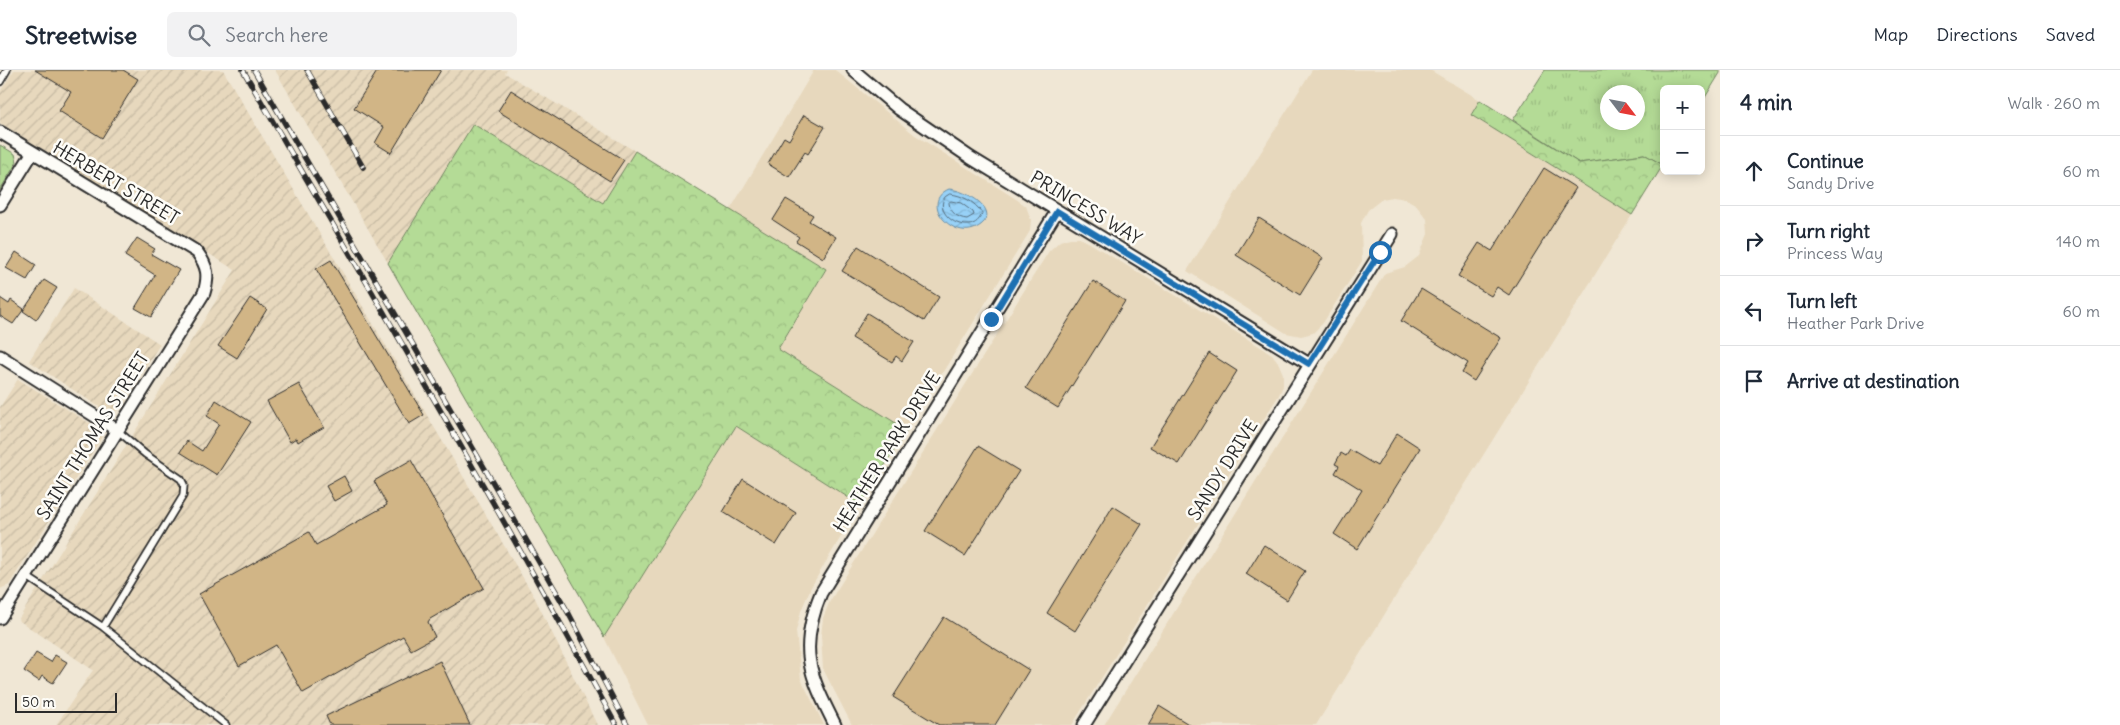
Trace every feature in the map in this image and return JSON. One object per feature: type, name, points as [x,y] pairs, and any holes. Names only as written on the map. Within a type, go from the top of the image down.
[{"type":"street","name":"PRINCESS WAY","points":[[853,70],[899,109],[929,130],[1057,211],[1309,364]]},
{"type":"street","name":"HERBERT STREET","points":[[0,132],[197,252],[208,270]]},
{"type":"street","points":[[0,205],[33,152]]},
{"type":"street","name":"HEATHER PARK DRIVE","points":[[835,725],[816,688],[809,666],[809,632],[813,613],[821,593],[1057,211]]},
{"type":"street","name":"SANDY DRIVE","points":[[1084,725],[1392,234]]},
{"type":"street","name":"SAINT THOMAS STREET","points":[[1,612],[26,576],[204,293],[208,280],[208,270]]},
{"type":"street","points":[[0,356],[117,430]]},
{"type":"lane","points":[[0,82],[7,70]]},
{"type":"lane","points":[[103,627],[183,496],[184,485],[181,479],[145,454],[117,430]]},
{"type":"lane","points":[[26,576],[103,627],[226,725]]},
{"type":"shaded area","points":[[14,70],[223,70],[535,598],[597,725],[56,725],[93,670],[18,620],[235,270],[0,123],[0,92]]},
{"type":"shaded area","points":[[275,70],[507,70],[505,73],[635,151],[603,203],[473,124],[388,263]]},
{"type":"shaded area","points":[[814,70],[835,70],[915,135],[1026,206],[1031,220],[1030,231],[907,430],[778,349],[826,269],[730,210]]},
{"type":"shaded area","points":[[1312,70],[1430,70],[1480,100],[1471,115],[1632,215],[1316,725],[1104,725],[1385,273],[1405,267],[1419,256],[1428,234],[1427,219],[1415,204],[1406,199],[1393,197],[1382,199],[1368,210],[1361,223],[1362,261],[1323,323],[1313,333],[1301,336],[1286,333],[1187,271]]},
{"type":"shaded area","points":[[1079,238],[1088,242],[1272,354],[1283,374],[1283,386],[1279,395],[1072,725],[852,725],[823,669],[821,636],[823,618],[830,601],[1049,251],[1060,241]]},
{"type":"shaded area","points":[[74,288],[160,344],[118,410],[107,412],[29,361]]},
{"type":"shaded area","points":[[18,379],[99,429],[102,437],[9,585],[0,589],[0,407]]},
{"type":"shaded area","points":[[736,426],[860,505],[811,587],[801,611],[796,631],[801,679],[824,725],[648,725],[604,637]]},
{"type":"green space","points":[[1545,70],[1720,70],[1705,97],[1705,85],[1660,85],[1660,163],[1644,154],[1579,163],[1513,120]]},
{"type":"green space","points":[[1480,100],[1579,163],[1644,154],[1660,163],[1660,170],[1632,215],[1471,115]]},
{"type":"green space","points":[[473,124],[603,203],[635,151],[826,269],[778,349],[907,430],[860,505],[736,426],[604,637],[388,263]]},
{"type":"green space","points":[[0,145],[15,154],[17,162],[0,190]]},
{"type":"water","points":[[949,189],[965,193],[980,203],[987,215],[984,222],[976,228],[967,230],[957,229],[942,218],[937,202],[941,195]]},
{"type":"building","points":[[35,70],[123,70],[138,79],[102,138],[59,111],[71,92]]},
{"type":"building","points":[[378,70],[441,70],[391,153],[375,143],[384,127],[354,108]]},
{"type":"building","points":[[511,90],[624,160],[610,181],[498,111]]},
{"type":"building","points":[[804,115],[825,127],[808,154],[805,152],[789,177],[768,164],[784,137],[789,140]]},
{"type":"building","points":[[1544,168],[1576,188],[1509,295],[1497,287],[1491,296],[1458,276],[1479,243],[1492,251]]},
{"type":"building","points":[[786,199],[813,215],[809,221],[836,237],[823,258],[796,241],[799,237],[773,220]]},
{"type":"building","points":[[1259,218],[1323,258],[1300,295],[1236,255]]},
{"type":"building","points":[[137,238],[155,249],[151,254],[179,270],[151,317],[135,308],[155,275],[125,256]]},
{"type":"building","points":[[858,246],[939,297],[924,321],[842,271]]},
{"type":"building","points":[[16,252],[36,265],[27,280],[6,268]]},
{"type":"building","points":[[331,260],[424,415],[409,424],[316,269]]},
{"type":"building","points":[[44,280],[57,288],[36,320],[23,311]]},
{"type":"building","points":[[1093,281],[1125,301],[1058,408],[1026,388]]},
{"type":"building","points":[[1421,289],[1501,338],[1474,381],[1462,373],[1468,363],[1401,321]]},
{"type":"building","points":[[0,298],[9,304],[11,300],[24,309],[13,324],[0,316]]},
{"type":"building","points":[[250,298],[267,309],[237,358],[218,346]]},
{"type":"building","points":[[867,313],[914,342],[902,361],[896,356],[892,362],[852,338]]},
{"type":"building","points":[[1209,353],[1237,371],[1179,464],[1150,447]]},
{"type":"building","points":[[299,384],[324,427],[298,442],[296,438],[290,442],[267,401]]},
{"type":"building","points":[[216,400],[251,422],[217,475],[180,452],[187,441],[202,451],[219,424],[207,416]]},
{"type":"building","points":[[1397,433],[1420,448],[1357,549],[1334,534],[1362,490],[1335,473],[1339,466],[1335,464],[1341,453],[1346,456],[1350,450],[1377,466]]},
{"type":"building","points":[[978,446],[1019,471],[965,556],[925,531]]},
{"type":"building","points":[[411,460],[484,588],[430,619],[428,622],[435,637],[411,650],[403,636],[303,693],[276,645],[239,666],[199,594],[309,532],[316,545],[387,505],[374,481]]},
{"type":"building","points":[[344,476],[352,491],[334,501],[326,486]]},
{"type":"building","points":[[743,479],[796,513],[776,545],[723,512]]},
{"type":"building","points":[[1113,506],[1142,524],[1075,631],[1047,613]]},
{"type":"building","points":[[1264,545],[1305,571],[1287,600],[1246,574]]},
{"type":"building","points":[[944,617],[1029,670],[995,725],[939,725],[893,697]]},
{"type":"building","points":[[36,653],[51,662],[55,655],[67,662],[53,683],[42,676],[39,681],[24,671]]},
{"type":"building","points":[[440,661],[470,725],[330,725],[326,716]]},
{"type":"building","points":[[1159,706],[1190,725],[1148,725]]},
{"type":"railway","points":[[243,70],[479,478],[616,725]]},
{"type":"railway","points":[[254,70],[569,614],[627,725]]},
{"type":"railway","points":[[307,70],[363,167]]},
{"type":"route","points":[[991,319],[1057,211],[1309,364],[1380,252]]}]
